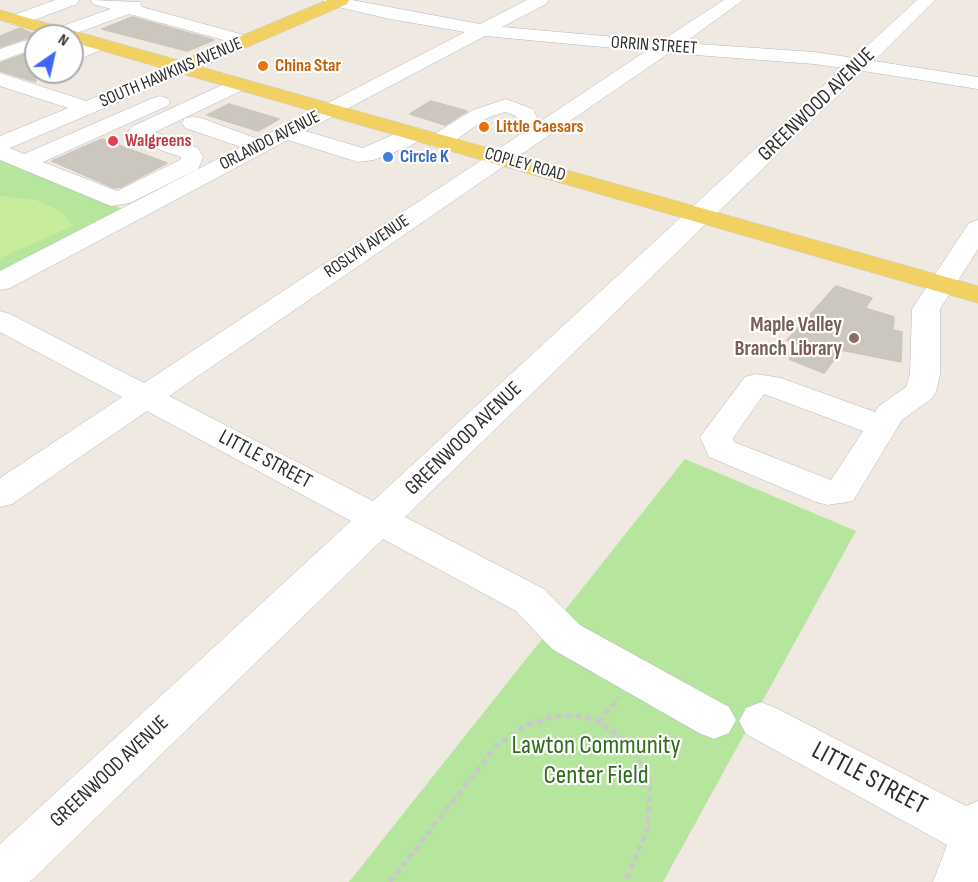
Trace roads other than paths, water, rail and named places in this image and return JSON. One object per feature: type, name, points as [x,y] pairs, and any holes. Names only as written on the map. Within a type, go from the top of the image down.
[{"type":"main road","name":"SOUTH HAWKINS AVENUE","points":[[183,68],[336,0]]},
{"type":"main road","points":[[8,20],[24,24]]},
{"type":"main road","points":[[84,40],[330,109]]},
{"type":"main road","name":"COPLEY ROAD","points":[[414,134],[439,141],[509,152],[701,216],[978,296]]},
{"type":"street","points":[[8,20],[71,0]]},
{"type":"street","points":[[99,0],[245,41]]},
{"type":"street","points":[[84,27],[150,0]]},
{"type":"street","name":"ORRIN STREET","points":[[336,0],[390,14],[483,30],[861,63],[978,83]]},
{"type":"street","points":[[296,135],[358,155],[366,155],[369,124],[390,79],[540,0]]},
{"type":"street","name":"ROSLYN AVENUE","points":[[0,495],[735,0]]},
{"type":"street","name":"GREENWOOD AVENUE","points":[[0,877],[927,0]]},
{"type":"street","points":[[84,51],[100,44]]},
{"type":"street","points":[[0,55],[24,46]]},
{"type":"street","name":"SOUTH HAWKINS AVENUE","points":[[0,144],[183,68]]},
{"type":"street","points":[[4,80],[24,74]]},
{"type":"street","points":[[365,74],[390,79]]},
{"type":"street","points":[[4,80],[87,108]]},
{"type":"street","points":[[139,132],[196,114],[240,84]]},
{"type":"street","points":[[25,162],[175,96],[196,114],[260,147]]},
{"type":"street","points":[[439,141],[480,114],[506,105],[526,113],[528,124],[545,128]]},
{"type":"street","points":[[330,109],[369,124]]},
{"type":"street","points":[[330,109],[369,124],[402,141],[414,134]]},
{"type":"street","name":"ORLANDO AVENUE","points":[[0,282],[260,147],[296,135],[330,109]]},
{"type":"street","points":[[0,152],[111,199],[122,198],[190,164],[192,157],[190,153],[114,123]]},
{"type":"street","points":[[458,128],[509,152]]},
{"type":"street","points":[[882,426],[771,385],[756,384],[716,437],[721,449],[828,493],[841,492],[882,426],[890,413],[920,392],[925,374],[926,309],[978,228]]},
{"type":"street","name":"LITTLE STREET","points":[[0,320],[530,600],[566,637],[714,720]]},
{"type":"street","name":"LITTLE STREET","points":[[761,721],[977,832]]},
{"type":"street","points":[[958,882],[977,832]]},
{"type":"place","name":"China Star","points":[[263,66]]},
{"type":"place","name":"Little Caesars","points":[[484,127]]},
{"type":"place","name":"Walgreens","points":[[113,141]]},
{"type":"place","name":"Circle K","points":[[388,157]]},
{"type":"place","name":"Maple Valley Branch Library","points":[[854,338]]},
{"type":"park label","name":"Lawton Community Center Field","points":[[596,761]]}]
